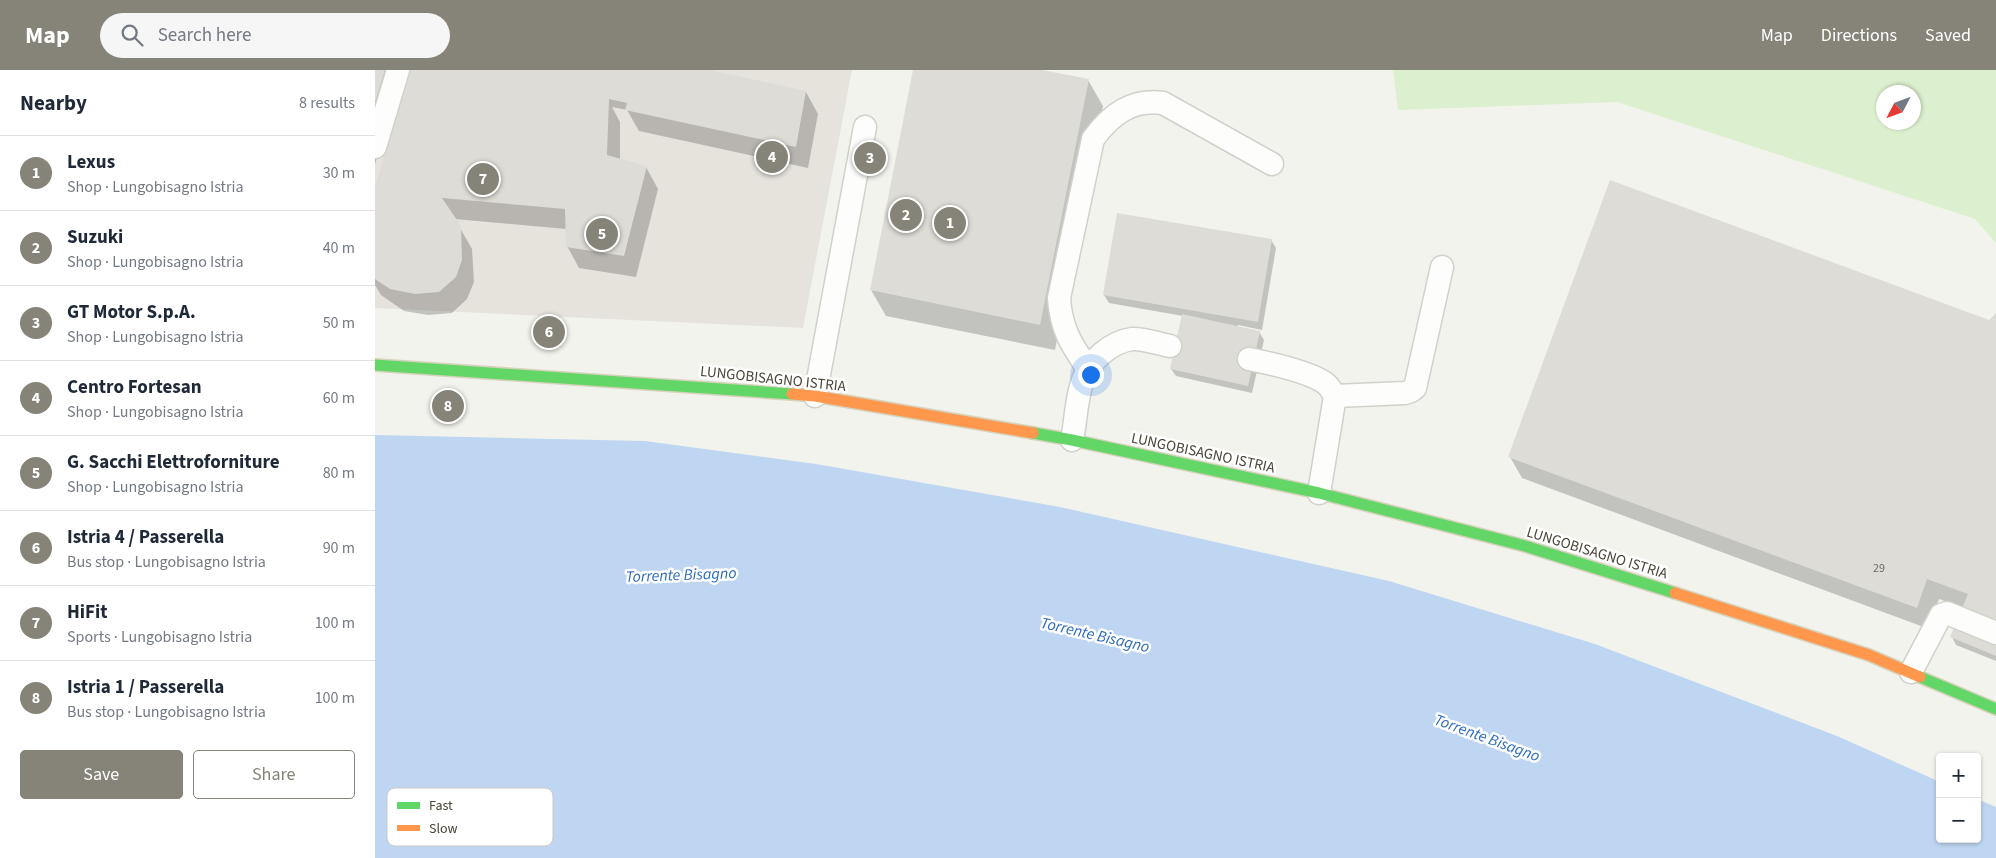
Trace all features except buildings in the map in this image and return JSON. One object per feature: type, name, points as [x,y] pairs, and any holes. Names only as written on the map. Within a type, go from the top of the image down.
[{"type":"main road","name":"LUNGOBISAGNO ISTRIA","points":[[375,365],[815,396],[1072,440],[1319,493],[1525,546],[1869,655],[1996,709]]},
{"type":"lane","points":[[375,147],[398,70]]},
{"type":"lane","points":[[1088,369],[1065,333],[1060,318],[1059,298],[1093,139],[1101,128],[1131,106],[1148,101],[1163,103],[1272,164]]},
{"type":"lane","points":[[815,396],[865,126]]},
{"type":"lane","points":[[1335,396],[1405,393],[1415,388],[1443,267]]},
{"type":"lane","points":[[1072,440],[1083,381],[1088,369],[1104,352],[1118,344],[1133,339],[1170,346]]},
{"type":"lane","points":[[1249,359],[1268,362],[1316,378],[1327,384],[1335,396],[1319,493]]},
{"type":"lane","points":[[1911,672],[1941,615],[1947,613],[1996,634]]},
{"type":"shaded area","points":[[375,70],[852,70],[803,328],[375,308]]},
{"type":"green space","points":[[1393,70],[1996,70],[1996,243],[1975,219],[1617,102],[1398,110]]},
{"type":"water","name":"Torrente Bisagno","points":[[375,435],[645,441],[816,464],[1060,507],[1389,581],[1595,644],[1837,736],[1936,780],[1936,843],[1981,843],[1981,801],[1996,807],[1996,858],[375,858]]},
{"type":"traffic: fast","points":[[375,365],[792,394]]},
{"type":"traffic: fast","points":[[1033,433],[1319,493],[1525,546],[1675,593]]},
{"type":"traffic: fast","points":[[1920,677],[1996,709]]},
{"type":"traffic: slow","points":[[792,394],[815,396],[1033,433]]},
{"type":"traffic: slow","points":[[1675,593],[1869,655],[1920,677]]},
{"type":"place","name":"Centro Fortesan","points":[[772,157]]},
{"type":"place","name":"GT Motor S.p.A.","points":[[870,158]]},
{"type":"place","name":"HiFit","points":[[483,179]]},
{"type":"place","name":"Suzuki","points":[[906,215]]},
{"type":"place","name":"Lexus","points":[[950,223]]},
{"type":"place","name":"G. Sacchi Elettroforniture","points":[[602,234]]},
{"type":"place","name":"Istria 4 / Passerella","points":[[549,332]]},
{"type":"place","name":"Istria 1 / Passerella","points":[[448,406]]}]
